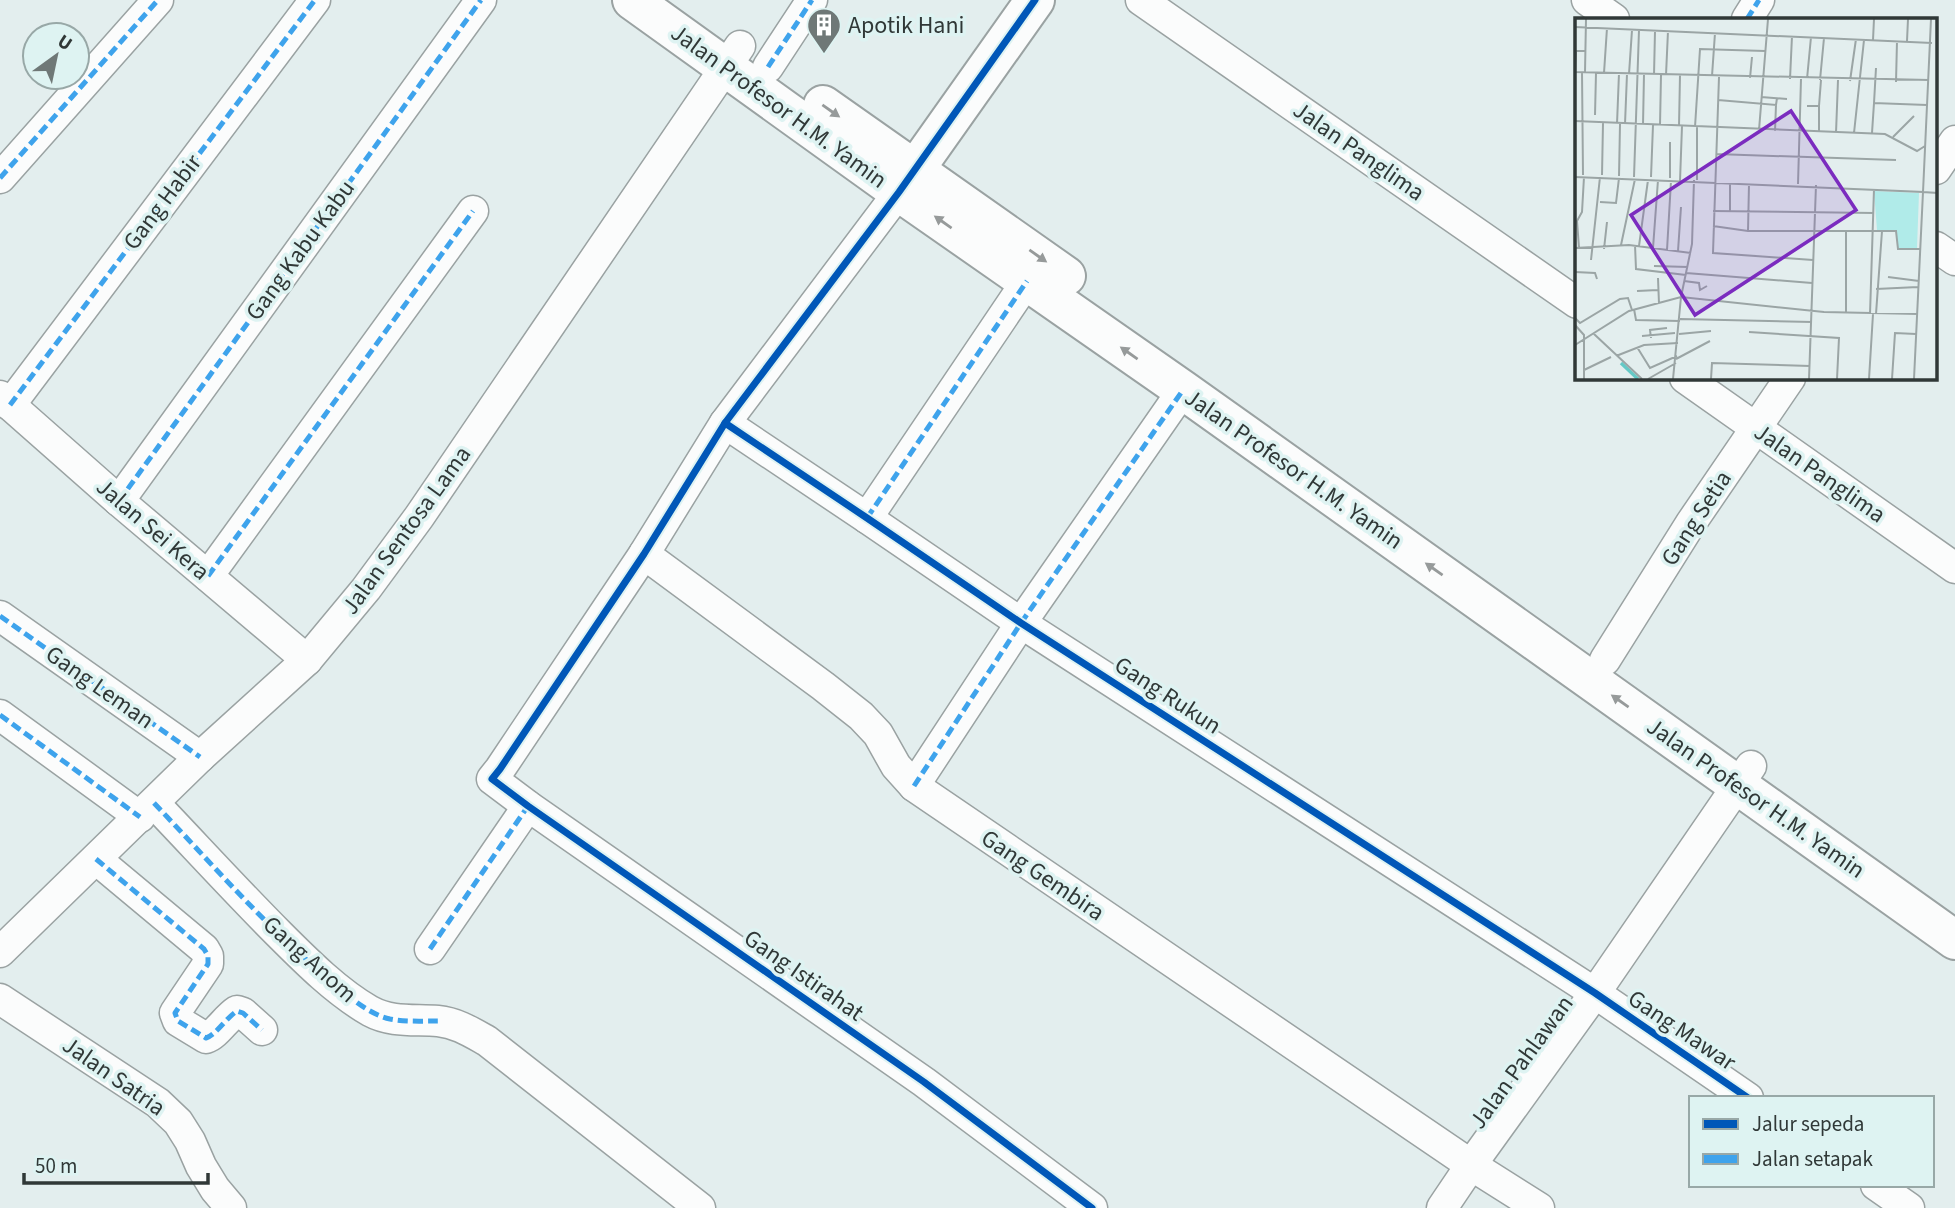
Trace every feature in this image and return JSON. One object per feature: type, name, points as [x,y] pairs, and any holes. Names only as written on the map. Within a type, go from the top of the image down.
[{"type":"main road","name":"Jalan Profesor H.M. Yamin","points":[[632,0],[747,67],[1176,375],[1745,776],[1955,910]]},
{"type":"main road","name":"Jalan Profesor H.M. Yamin","points":[[676,0],[747,67]]},
{"type":"main road","points":[[907,180],[1035,0]]},
{"type":"main road","name":"Jalan Profesor H.M. Yamin","points":[[907,180],[1027,281],[1176,375],[1605,660],[1745,776],[1955,940]]},
{"type":"street","points":[[0,178],[158,0]]},
{"type":"street","name":"Gang Habir","points":[[5,400],[315,0]]},
{"type":"street","name":"Gang Kabu Kabu","points":[[119,501],[481,0]]},
{"type":"street","name":"Jalan Sentosa Lama","points":[[0,952],[200,757],[307,660],[366,589],[747,67],[812,0]]},
{"type":"street","name":"Jalan Panglima","points":[[1142,0],[1575,302]]},
{"type":"street","points":[[1587,0],[1613,18]]},
{"type":"street","points":[[1748,18],[1759,0]]},
{"type":"street","points":[[1938,166],[1955,141]]},
{"type":"street","points":[[644,554],[725,424],[907,180]]},
{"type":"street","points":[[208,576],[473,211]]},
{"type":"street","points":[[1938,248],[1955,260]]},
{"type":"street","points":[[867,517],[1027,281]]},
{"type":"street","points":[[914,786],[1021,623],[1176,375]]},
{"type":"street","name":"Jalan Panglima","points":[[1688,380],[1955,568]]},
{"type":"street","name":"Gang Setia","points":[[1605,660],[1691,523],[1789,380]]},
{"type":"street","name":"Jalan Sei Kera","points":[[5,400],[119,501],[307,660]]},
{"type":"street","name":"Gang Rukun","points":[[725,424],[1021,623],[1595,993]]},
{"type":"street","name":"Gang Istirahat","points":[[644,554],[492,779],[924,1082],[1092,1208]]},
{"type":"street","name":"Gang Gembira","points":[[644,554],[862,716],[878,734],[896,766],[914,786],[1471,1165],[1539,1208]]},
{"type":"street","name":"Gang Leman","points":[[0,616],[200,757]]},
{"type":"street","name":"Gang Anom","points":[[0,715],[147,810],[307,961],[348,995],[371,1011],[390,1019],[452,1024],[487,1041],[700,1208]]},
{"type":"street","name":"Jalan Pahlawan","points":[[1442,1208],[1745,776]]},
{"type":"street","points":[[429,948],[528,806]]},
{"type":"street","points":[[96,859],[204,949],[208,956],[208,964],[175,1013],[178,1021],[206,1038],[211,1037],[237,1011],[262,1030]]},
{"type":"street","name":"Gang Mawar","points":[[1595,993],[1745,1096]]},
{"type":"street","name":"Jalan Satria","points":[[0,999],[158,1103],[178,1122],[215,1189],[231,1208]]},
{"type":"street","points":[[1879,1187],[1909,1208]]},
{"type":"marked path","points":[[0,178],[158,0]]},
{"type":"marked path","points":[[10,405],[315,0]]},
{"type":"marked path","points":[[119,501],[481,0]]},
{"type":"marked path","points":[[768,67],[812,0]]},
{"type":"marked path","points":[[1748,18],[1759,0]]},
{"type":"marked path","points":[[208,576],[473,211]]},
{"type":"marked path","points":[[867,518],[1027,281]]},
{"type":"marked path","points":[[914,786],[1021,623],[1183,390]]},
{"type":"marked path","points":[[0,616],[200,757]]},
{"type":"marked path","points":[[0,715],[140,817]]},
{"type":"marked path","points":[[154,803],[262,918],[352,999],[366,1009],[390,1019],[438,1021]]},
{"type":"marked path","points":[[430,949],[528,806]]},
{"type":"marked path","points":[[96,859],[204,949],[208,956],[208,964],[175,1013],[178,1021],[206,1038],[214,1034],[237,1011],[262,1030]]},
{"type":"cycle path","points":[[1035,0],[899,192],[725,423],[644,554],[492,779],[924,1082],[1092,1208]]},
{"type":"cycle path","points":[[725,423],[1021,623],[1595,993],[1745,1096]]},
{"type":"place","name":"Apotik Hani","points":[[824,55]]}]
